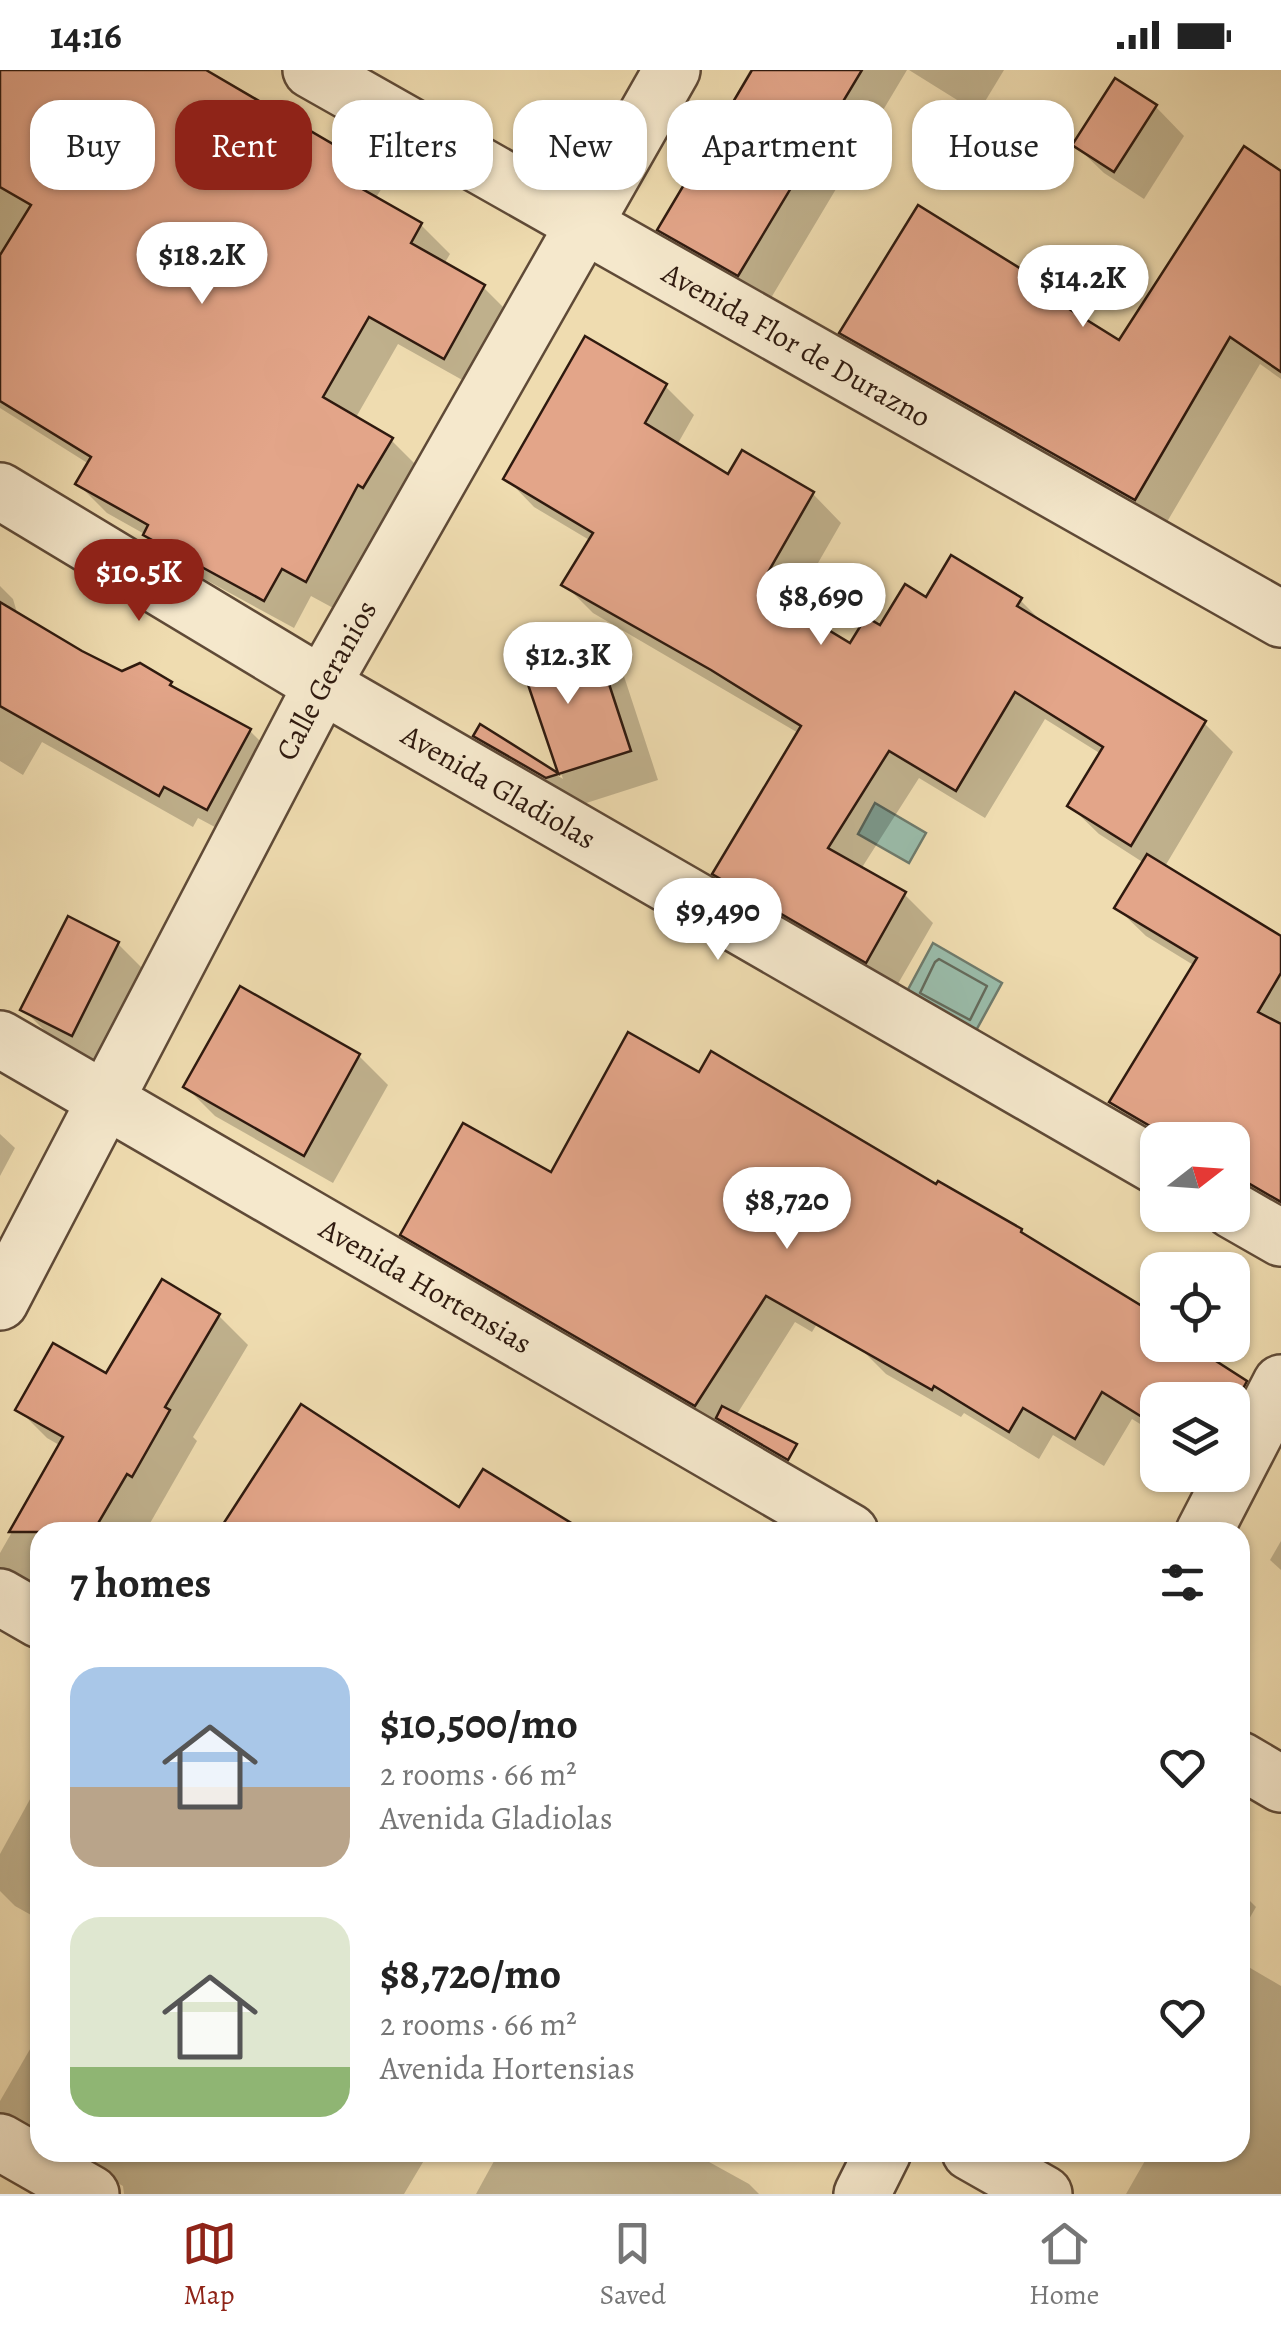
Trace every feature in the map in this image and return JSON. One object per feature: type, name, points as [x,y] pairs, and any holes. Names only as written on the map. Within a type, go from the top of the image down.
[{"type":"street","name":"Avenida Flor de Durazno","points":[[311,70],[1281,619]]},
{"type":"street","name":"Calle Geranios","points":[[0,1302],[322,685],[672,70]]},
{"type":"street","name":"Avenida Gladiolas","points":[[0,491],[322,685],[1140,1157]]},
{"type":"street","name":"Avenida Hortensias","points":[[0,1039],[833,1522]]},
{"type":"street","points":[[1250,1220],[1281,1238]]},
{"type":"street","points":[[1209,1522],[1281,1383]]},
{"type":"street","points":[[0,1598],[30,1614]]},
{"type":"street","points":[[1250,1766],[1281,1784]]},
{"type":"street","points":[[0,2142],[30,2159]]},
{"type":"street","points":[[35,2162],[91,2194]]},
{"type":"street","points":[[862,2194],[879,2162]]},
{"type":"street","points":[[988,2162],[1044,2194]]},
{"type":"water","points":[[875,803],[926,833],[909,863],[858,834]]},
{"type":"water","points":[[933,943],[1002,983],[973,1036],[904,997]]},
{"type":"building","points":[[0,70],[206,70],[257,100],[175,100],[175,190],[312,190],[312,132],[332,144],[332,190],[364,190],[422,223],[411,243],[485,285],[444,359],[369,317],[323,397],[393,438],[363,488],[358,485],[306,582],[282,569],[264,601],[143,535],[148,525],[75,484],[91,457],[0,401],[0,255],[31,205],[0,187]]},
{"type":"building","points":[[752,70],[862,70],[844,100],[734,100]]},
{"type":"building","points":[[1115,78],[1157,105],[1114,172],[1074,146]]},
{"type":"building","points":[[1244,146],[1281,171],[1281,372],[1230,337],[1135,500],[839,333],[918,205],[1026,272],[1021,279],[1119,340]]},
{"type":"building","points":[[681,190],[790,190],[738,276],[657,230]]},
{"type":"building","points":[[585,336],[667,384],[645,423],[728,474],[742,450],[814,492],[759,588],[850,643],[866,617],[880,625],[905,584],[926,597],[951,555],[1022,598],[1017,606],[1206,721],[1131,846],[1067,806],[1103,747],[1015,692],[956,791],[889,751],[828,848],[906,892],[866,963],[712,874],[801,726],[561,585],[593,533],[503,479]]},
{"type":"building","points":[[0,602],[122,671],[140,663],[172,682],[170,685],[251,729],[207,810],[164,787],[159,796],[0,706]]},
{"type":"building","points":[[591,629],[631,751],[546,778],[473,736],[480,724],[558,773],[518,655]]},
{"type":"building","points":[[1147,854],[1281,936],[1281,973],[1258,1012],[1281,1024],[1281,1202],[1250,1184],[1250,1122],[1143,1122],[1109,1102],[1197,958],[1114,908]]},
{"type":"building","points":[[68,916],[119,942],[72,1036],[20,1010]]},
{"type":"building","points":[[240,986],[360,1054],[304,1156],[183,1087]]},
{"type":"building","points":[[628,1032],[699,1072],[711,1051],[936,1184],[938,1181],[1022,1229],[1021,1232],[1140,1305],[1140,1362],[1217,1362],[1247,1381],[1140,1382],[1140,1416],[1102,1392],[1075,1439],[1023,1408],[1009,1432],[934,1386],[932,1390],[766,1296],[695,1406],[400,1235],[463,1123],[551,1172]]},
{"type":"building","points":[[162,1279],[220,1314],[165,1407],[170,1410],[132,1477],[127,1474],[99,1522],[30,1522],[30,1532],[9,1532],[63,1437],[15,1410],[53,1343],[106,1373]]},
{"type":"building","points":[[301,1404],[459,1507],[483,1469],[570,1522],[224,1522]]},
{"type":"building","points":[[722,1406],[797,1444],[788,1460],[716,1418]]}]
